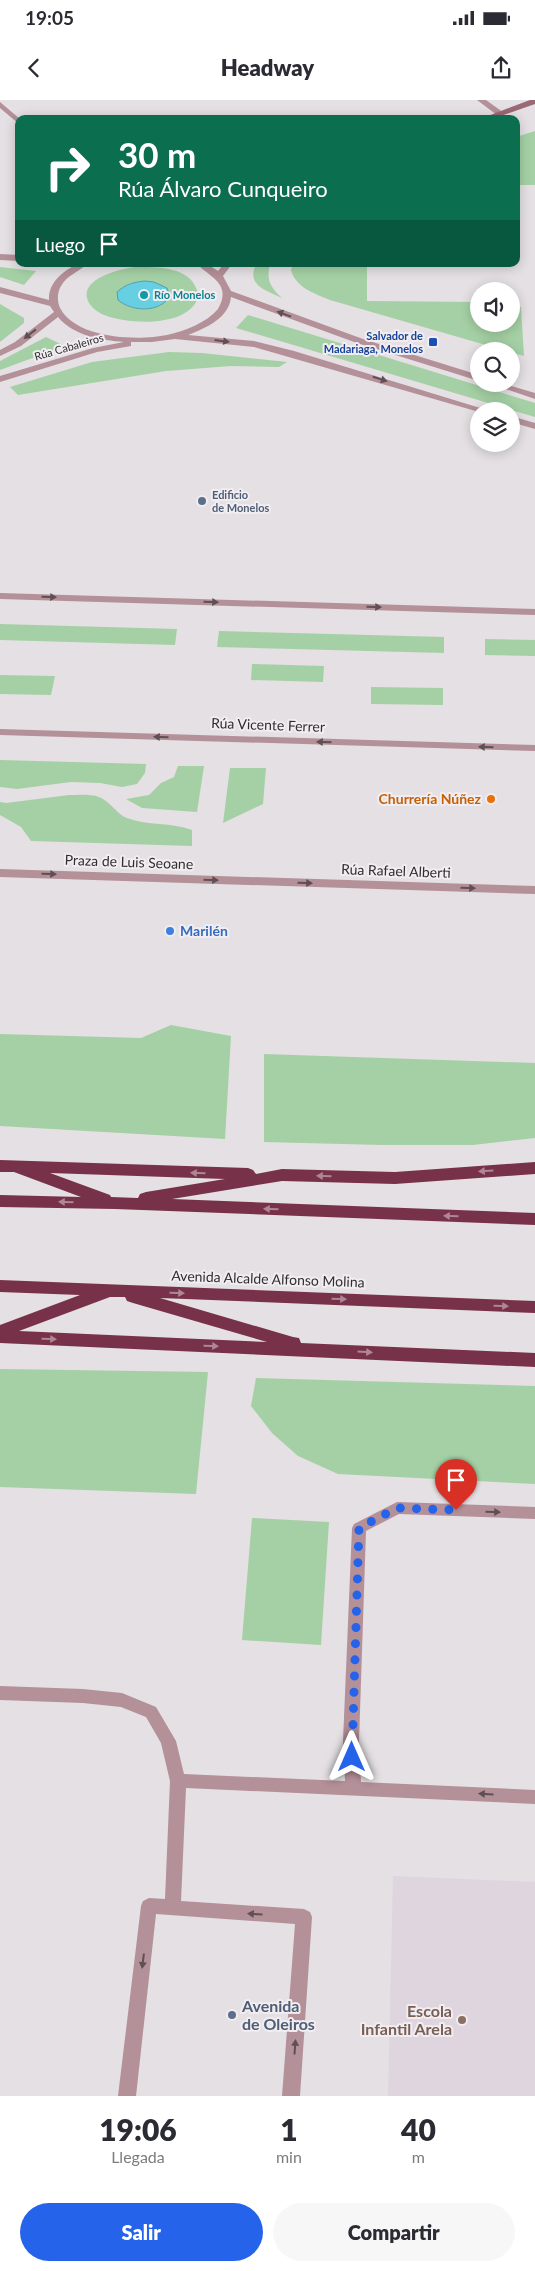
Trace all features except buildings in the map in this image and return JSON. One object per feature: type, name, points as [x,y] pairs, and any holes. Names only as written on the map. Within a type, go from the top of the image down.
[{"type":"highway","points":[[0,1166],[395,1178],[535,1168]]},
{"type":"highway","points":[[16,1167],[115,1203],[282,1175]]},
{"type":"highway","points":[[0,1201],[115,1203],[535,1219]]},
{"type":"highway","name":"Avenida Alcalde Alfonso Molina","points":[[0,1286],[535,1307]]},
{"type":"highway","points":[[0,1332],[110,1290],[316,1350]]},
{"type":"highway","points":[[0,1338],[535,1360]]},
{"type":"street","points":[[481,100],[500,113]]},
{"type":"street","points":[[495,115],[535,101]]},
{"type":"street","points":[[0,104],[15,118]]},
{"type":"street","points":[[0,257],[15,258]]},
{"type":"street","points":[[79,267],[65,275],[55,289],[54,304],[58,313],[71,325],[92,334],[114,339],[146,340],[174,336],[197,329],[214,318],[225,306],[228,293],[225,284],[219,275],[206,267]]},
{"type":"street","points":[[219,275],[226,267]]},
{"type":"street","points":[[0,290],[54,304]]},
{"type":"street","points":[[228,293],[360,341],[470,375]]},
{"type":"street","name":"Rúa Cabaleiros","points":[[0,353],[18,344],[58,313]]},
{"type":"street","points":[[174,336],[254,344],[291,353],[470,406]]},
{"type":"street","name":"Rúa Cabaleiros","points":[[0,379],[96,350],[146,340]]},
{"type":"street","points":[[520,391],[535,396]]},
{"type":"street","points":[[520,422],[535,426]]},
{"type":"street","points":[[0,596],[535,612]]},
{"type":"street","name":"Rúa Vicente Ferrer","points":[[0,732],[535,748]]},
{"type":"street","name":"Praza de Luis Seoane","points":[[0,873],[256,881]]},
{"type":"street","name":"Rúa Rafael Alberti","points":[[256,881],[535,890]]},
{"type":"street","points":[[352,1787],[359,1528],[397,1508],[535,1513]]},
{"type":"street","points":[[0,1693],[83,1696],[122,1700],[151,1712],[168,1741],[178,1781],[174,1908]]},
{"type":"street","points":[[178,1781],[352,1787],[535,1797]]},
{"type":"street","points":[[127,2096],[149,1906],[304,1918],[291,2096]]},
{"type":"shaded area","name":"Escola Infantil Arela","points":[[393,1876],[535,1882],[535,2096],[388,2096]]},
{"type":"green space","points":[[535,131],[535,185],[520,185],[520,136]]},
{"type":"green space","points":[[0,267],[36,271],[24,285],[0,277]]},
{"type":"green space","points":[[151,267],[170,269],[186,275],[192,281],[197,291],[197,300],[189,310],[167,320],[128,321],[104,315],[97,311],[89,303],[87,295],[89,288],[101,277],[128,268]],"holes":[[[145,281],[162,305],[147,309],[129,307],[128,284]]]},
{"type":"green space","points":[[255,267],[269,267],[268,275],[270,283],[282,298],[259,286],[254,277]]},
{"type":"green space","points":[[292,267],[367,267],[367,301],[470,302],[470,332],[520,332],[521,307],[524,356],[520,355],[520,342],[476,342],[330,300],[301,286],[293,276]]},
{"type":"green space","points":[[0,304],[24,318],[24,323],[0,342]]},
{"type":"green space","points":[[248,315],[470,383],[470,392],[499,392],[535,403],[535,417],[520,413],[520,402],[485,402],[236,328]]},
{"type":"green space","points":[[46,337],[65,346],[0,370],[0,361]]},
{"type":"green space","points":[[169,352],[202,353],[287,362],[279,367],[231,366],[166,371],[18,395],[10,387],[92,362]]},
{"type":"green space","points":[[0,624],[177,629],[175,645],[0,640]]},
{"type":"green space","points":[[219,631],[444,637],[444,653],[217,647]]},
{"type":"green space","points":[[485,639],[535,640],[535,656],[485,655]]},
{"type":"green space","points":[[252,664],[324,666],[323,682],[251,680]]},
{"type":"green space","points":[[0,675],[55,676],[51,695],[0,694]]},
{"type":"green space","points":[[371,687],[443,688],[443,705],[371,704]]},
{"type":"green space","points":[[0,760],[146,764],[145,773],[137,784],[122,787],[100,783],[71,782],[17,789],[0,787]]},
{"type":"green space","points":[[178,766],[204,766],[197,812],[142,808],[126,799],[149,795],[161,783],[174,777]]},
{"type":"green space","points":[[230,768],[266,768],[263,804],[223,823]]},
{"type":"green space","points":[[69,795],[99,797],[124,817],[192,830],[192,846],[31,841],[21,827],[0,815],[0,802],[6,803]]},
{"type":"green space","points":[[171,1025],[231,1036],[225,1139],[0,1126],[0,1034],[141,1038]]},
{"type":"green space","points":[[264,1054],[535,1063],[535,1138],[473,1145],[264,1142]]},
{"type":"green space","points":[[0,1369],[208,1372],[196,1494],[0,1487]]},
{"type":"green space","points":[[256,1378],[535,1386],[535,1484],[338,1474],[298,1456],[272,1433],[251,1406]]},
{"type":"green space","points":[[252,1518],[329,1522],[321,1645],[242,1640]]},
{"type":"water","points":[[145,281],[154,282],[167,288],[170,296],[160,305],[146,309],[131,307],[118,300],[117,292],[120,289],[130,284]]},
{"type":"place","name":"Río Monelos","points":[[144,295]]},
{"type":"place","name":"Salvador de Madariaga, Monelos","points":[[433,342]]},
{"type":"place","name":"Edificio de Monelos","points":[[202,501]]},
{"type":"place","name":"Churrería Núñez","points":[[491,799]]},
{"type":"place","name":"Marilén","points":[[170,931]]},
{"type":"place","name":"Avenida de Oleiros","points":[[232,2015]]},
{"type":"place","name":"Escola Infantil Arela","points":[[462,2020]]},
{"type":"route","points":[[352,1757],[359,1528],[397,1508],[456,1510]]}]
